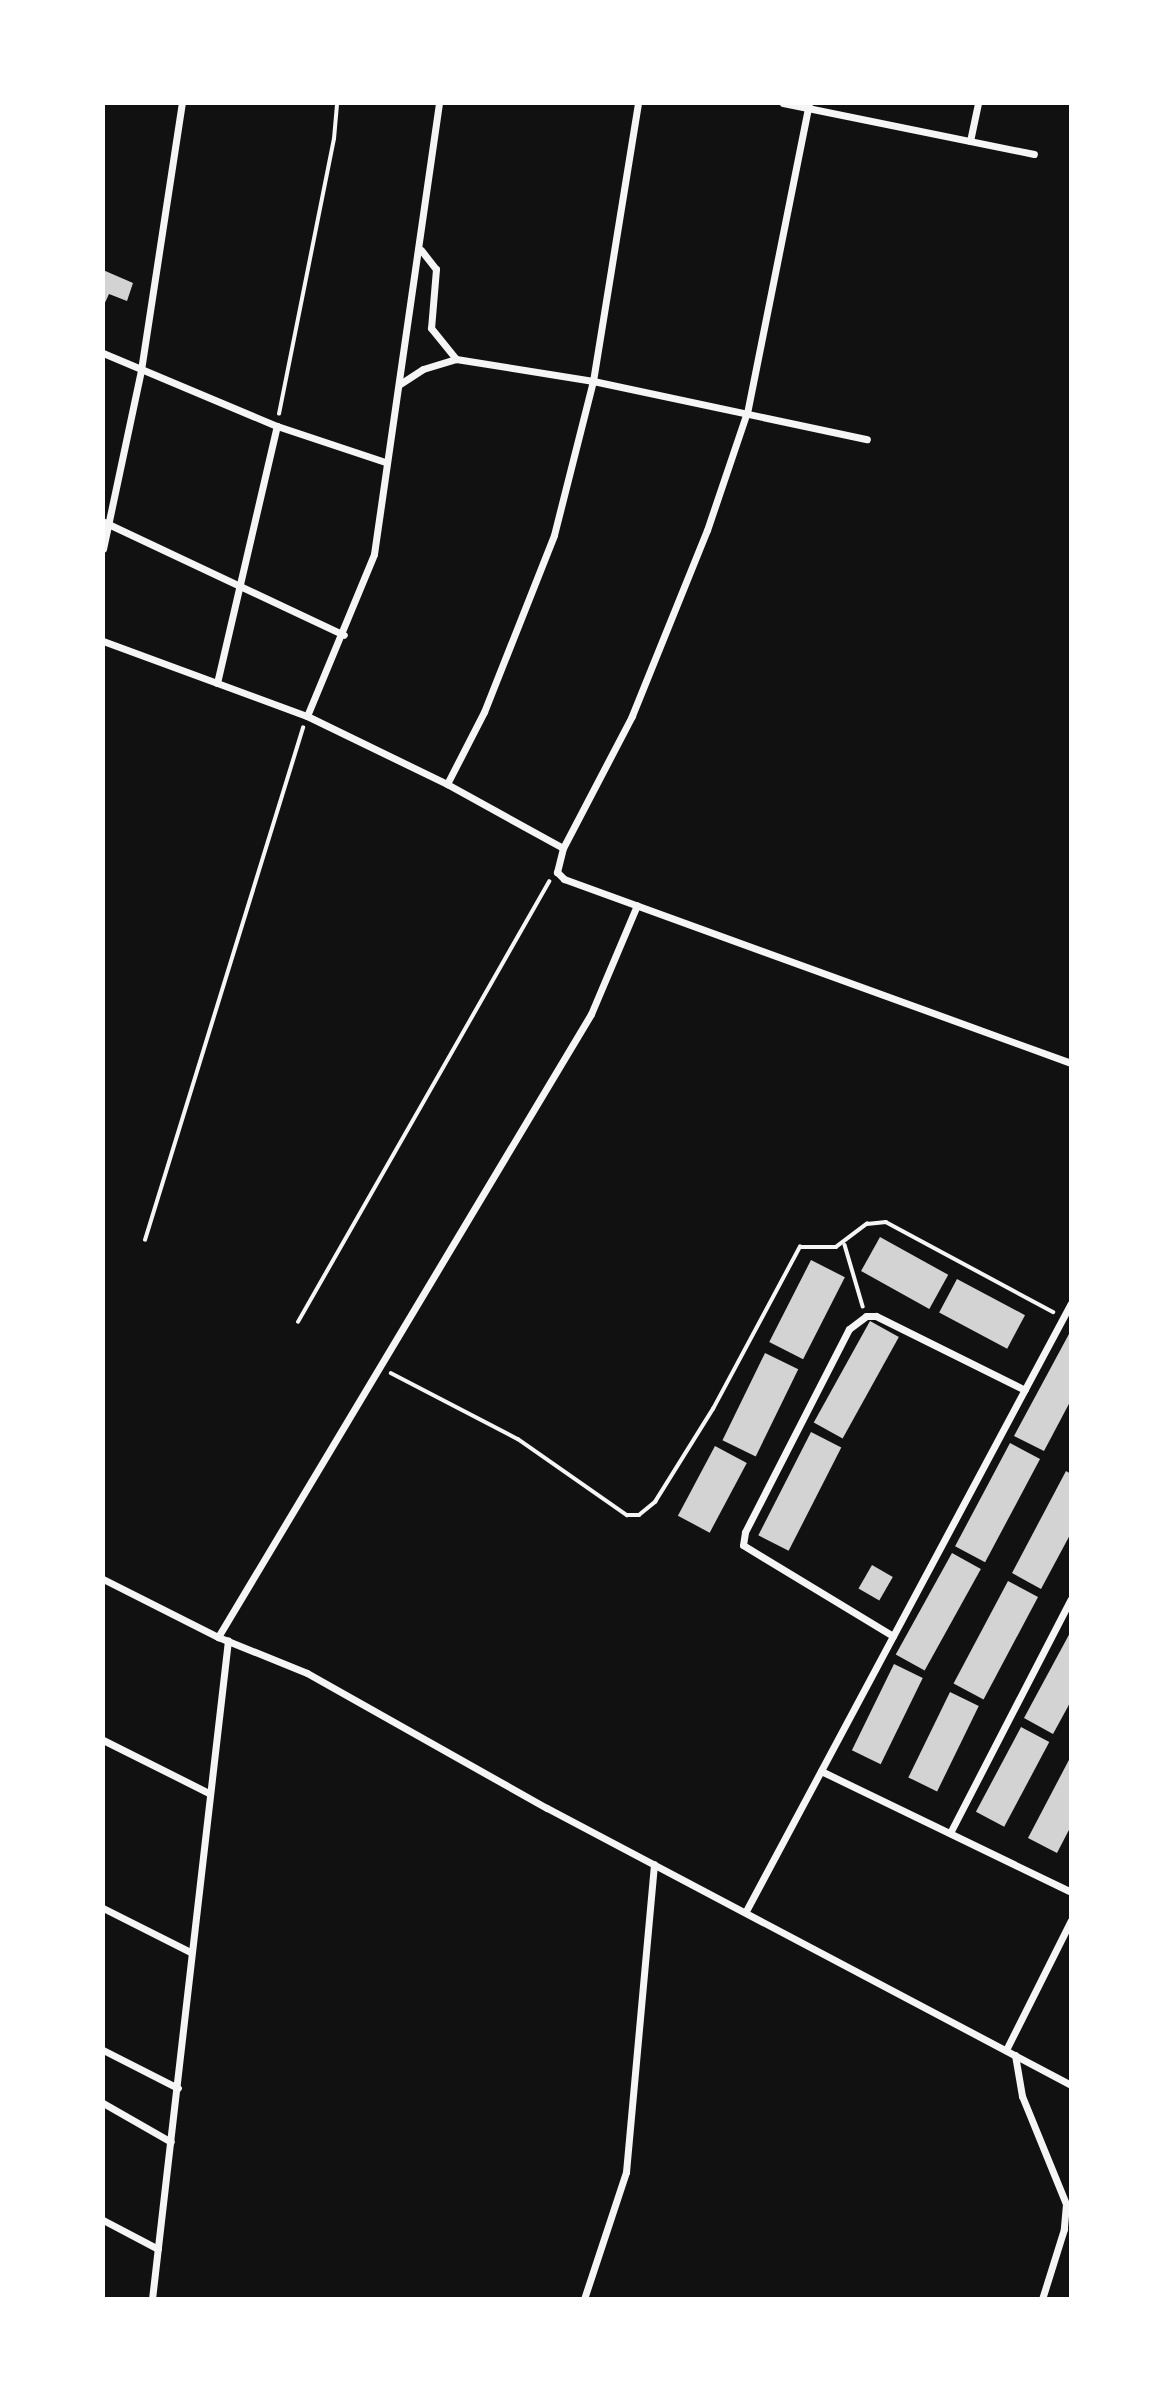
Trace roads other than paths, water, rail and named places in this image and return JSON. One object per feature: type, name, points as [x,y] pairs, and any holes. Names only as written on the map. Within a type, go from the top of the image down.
[{"type":"street","points":[[103,549],[105,523],[141,370],[182,103]]},
{"type":"street","points":[[307,716],[344,635],[374,554],[386,462],[421,250],[439,103]]},
{"type":"street","points":[[447,784],[484,712],[532,600],[554,535],[593,381],[638,103]]},
{"type":"street","points":[[783,103],[809,106],[1034,155]]},
{"type":"street","points":[[970,141],[978,103]]},
{"type":"street","points":[[809,106],[747,412],[708,530],[632,716],[563,848],[557,868],[564,880],[1071,1063]]},
{"type":"street","points":[[421,250],[436,270],[431,328],[456,359]]},
{"type":"street","points":[[103,353],[277,426],[386,462]]},
{"type":"street","points":[[400,384],[423,369],[456,359],[593,381],[867,439]]},
{"type":"street","points":[[217,683],[277,426]]},
{"type":"street","points":[[105,523],[242,583],[344,635]]},
{"type":"street","points":[[103,641],[307,716],[447,784],[563,848]]},
{"type":"street","points":[[218,1637],[591,1014],[637,905]]},
{"type":"street","points":[[746,1911],[1071,1303]]},
{"type":"street","points":[[893,1636],[746,1550],[742,1540],[849,1329],[866,1316],[876,1316],[1025,1390]]},
{"type":"street","points":[[103,1579],[218,1637],[307,1674],[654,1864],[1071,2085]]},
{"type":"street","points":[[950,1833],[1071,1599]]},
{"type":"street","points":[[152,2299],[228,1640]]},
{"type":"street","points":[[103,1740],[209,1793]]},
{"type":"street","points":[[821,1771],[1071,1892]]},
{"type":"street","points":[[584,2299],[626,2172],[654,1864]]},
{"type":"street","points":[[103,1908],[190,1952]]},
{"type":"street","points":[[1006,2050],[1071,1920]]},
{"type":"street","points":[[103,2050],[177,2088]]},
{"type":"street","points":[[1015,2055],[1022,2096],[1066,2204],[1064,2229],[1042,2299]]},
{"type":"street","points":[[103,2103],[171,2142]]},
{"type":"street","points":[[103,2220],[158,2249]]}]
